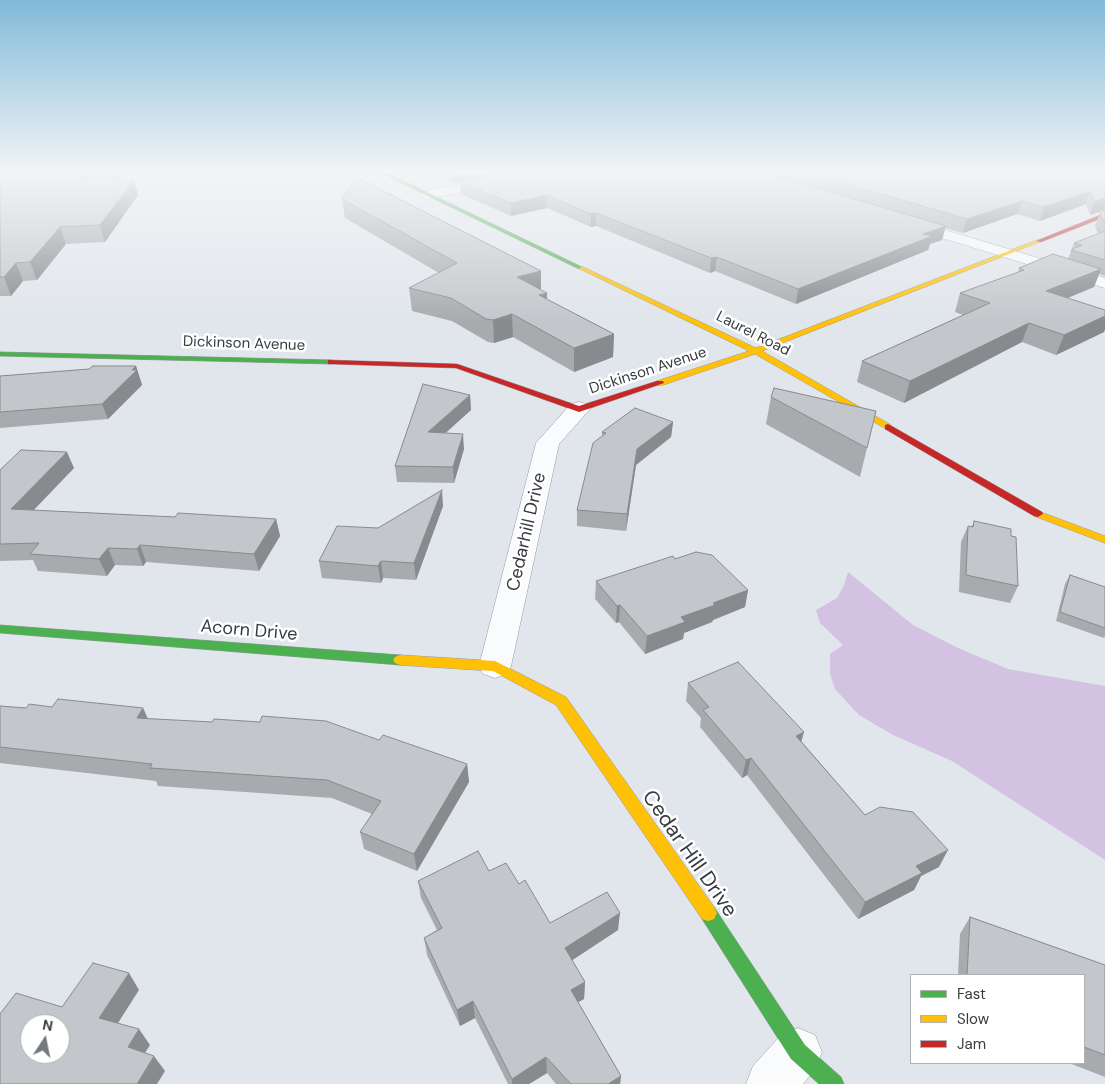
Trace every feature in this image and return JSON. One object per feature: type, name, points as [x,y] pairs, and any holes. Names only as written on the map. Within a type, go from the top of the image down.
[{"type":"street","name":"Laurel Road","points":[[483,222],[756,351],[1045,518],[1105,540]]},
{"type":"street","points":[[903,222],[1105,283]]},
{"type":"street","name":"Dickinson Avenue","points":[[0,354],[205,357],[457,366],[579,409],[756,351],[1088,222]]},
{"type":"street","name":"Cedarhill Drive","points":[[495,666],[548,443],[579,409]]},
{"type":"street","name":"Acorn Drive","points":[[0,629],[432,663],[495,666]]},
{"type":"street","name":"Cedar Hill Drive","points":[[495,666],[561,701],[727,941],[784,1068],[834,1084]]},
{"type":"shaded area","points":[[848,572],[913,625],[958,648],[1008,669],[1105,686],[1105,860],[952,761],[893,735],[859,715],[835,689],[830,674],[830,654],[843,645],[820,623],[816,610],[837,598]]},
{"type":"building","points":[[0,222],[103,222],[100,225],[60,227],[30,262],[16,263],[4,277],[0,277]]},
{"type":"building","points":[[383,222],[444,222],[541,271],[517,277],[547,293],[539,295],[614,334],[574,348],[512,314],[493,320],[486,319],[451,298],[409,288],[457,263]]},
{"type":"building","points":[[618,222],[931,222],[946,226],[923,234],[932,236],[798,289],[717,257],[711,258]]},
{"type":"building","points":[[1105,231],[1105,260],[1071,250],[1082,245],[1074,243]]},
{"type":"building","points":[[1053,254],[1101,269],[1046,291],[1105,310],[1105,316],[1064,335],[1029,323],[910,381],[862,361],[990,303],[960,293],[1024,270],[1019,268]]},
{"type":"building","points":[[93,366],[136,366],[132,370],[137,370],[102,404],[0,412],[0,376],[89,369]]},
{"type":"building","points":[[423,384],[470,395],[428,432],[463,434],[453,467],[395,466]]},
{"type":"building","points":[[774,388],[876,411],[867,448],[771,397]]},
{"type":"building","points":[[635,408],[673,422],[637,449],[627,514],[577,510],[593,443],[606,433],[602,432]]},
{"type":"building","points":[[21,450],[67,452],[11,509],[175,517],[178,513],[276,519],[254,554],[140,545],[137,549],[108,548],[99,559],[30,554],[39,543],[0,544],[0,470]]},
{"type":"building","points":[[442,490],[414,563],[381,561],[378,566],[319,561],[337,526],[378,528]]},
{"type":"building","points":[[974,521],[1011,529],[1011,536],[1016,537],[1018,586],[966,575],[968,526],[973,527]]},
{"type":"building","points":[[696,552],[712,555],[748,590],[713,603],[715,605],[681,617],[685,622],[647,636],[620,605],[617,606],[596,581],[673,556],[675,559]]},
{"type":"building","points":[[1070,575],[1105,587],[1105,628],[1060,612]]},
{"type":"building","points":[[738,662],[804,732],[796,736],[865,815],[880,807],[913,812],[948,850],[916,866],[922,873],[865,902],[751,758],[746,760],[703,710],[709,707],[688,683]]},
{"type":"building","points":[[58,699],[143,708],[137,718],[212,722],[214,719],[260,722],[262,716],[326,721],[379,740],[383,735],[467,764],[414,854],[360,832],[381,801],[327,780],[150,768],[152,764],[0,747],[0,706],[26,708],[29,704],[52,707]]},
{"type":"building","points":[[478,851],[489,871],[506,863],[519,884],[525,880],[550,923],[607,892],[620,913],[565,948],[585,982],[571,990],[621,1076],[608,1084],[571,1084],[546,1057],[512,1079],[473,1001],[457,1010],[424,938],[442,928],[418,881]]},
{"type":"building","points":[[970,917],[1105,965],[1105,1055],[1085,1047],[1085,974],[967,974]]},
{"type":"building","points":[[93,963],[129,973],[99,1018],[139,1029],[128,1047],[154,1056],[137,1084],[0,1084],[0,1014],[16,993],[62,1007]]},
{"type":"traffic: fast","points":[[484,222],[581,268]]},
{"type":"traffic: fast","points":[[0,354],[331,362]]},
{"type":"traffic: fast","points":[[0,629],[400,660]]},
{"type":"traffic: fast","points":[[708,913],[798,1052],[834,1084]]},
{"type":"traffic: slow","points":[[660,383],[756,351],[1039,241]]},
{"type":"traffic: slow","points":[[581,268],[756,351],[888,427]]},
{"type":"traffic: slow","points":[[1038,514],[1105,540]]},
{"type":"traffic: slow","points":[[400,660],[495,666],[561,701],[708,913]]},
{"type":"traffic: jam","points":[[1039,241],[1088,222]]},
{"type":"traffic: jam","points":[[331,362],[457,366],[579,409],[660,383]]},
{"type":"traffic: jam","points":[[888,427],[1038,514]]}]
